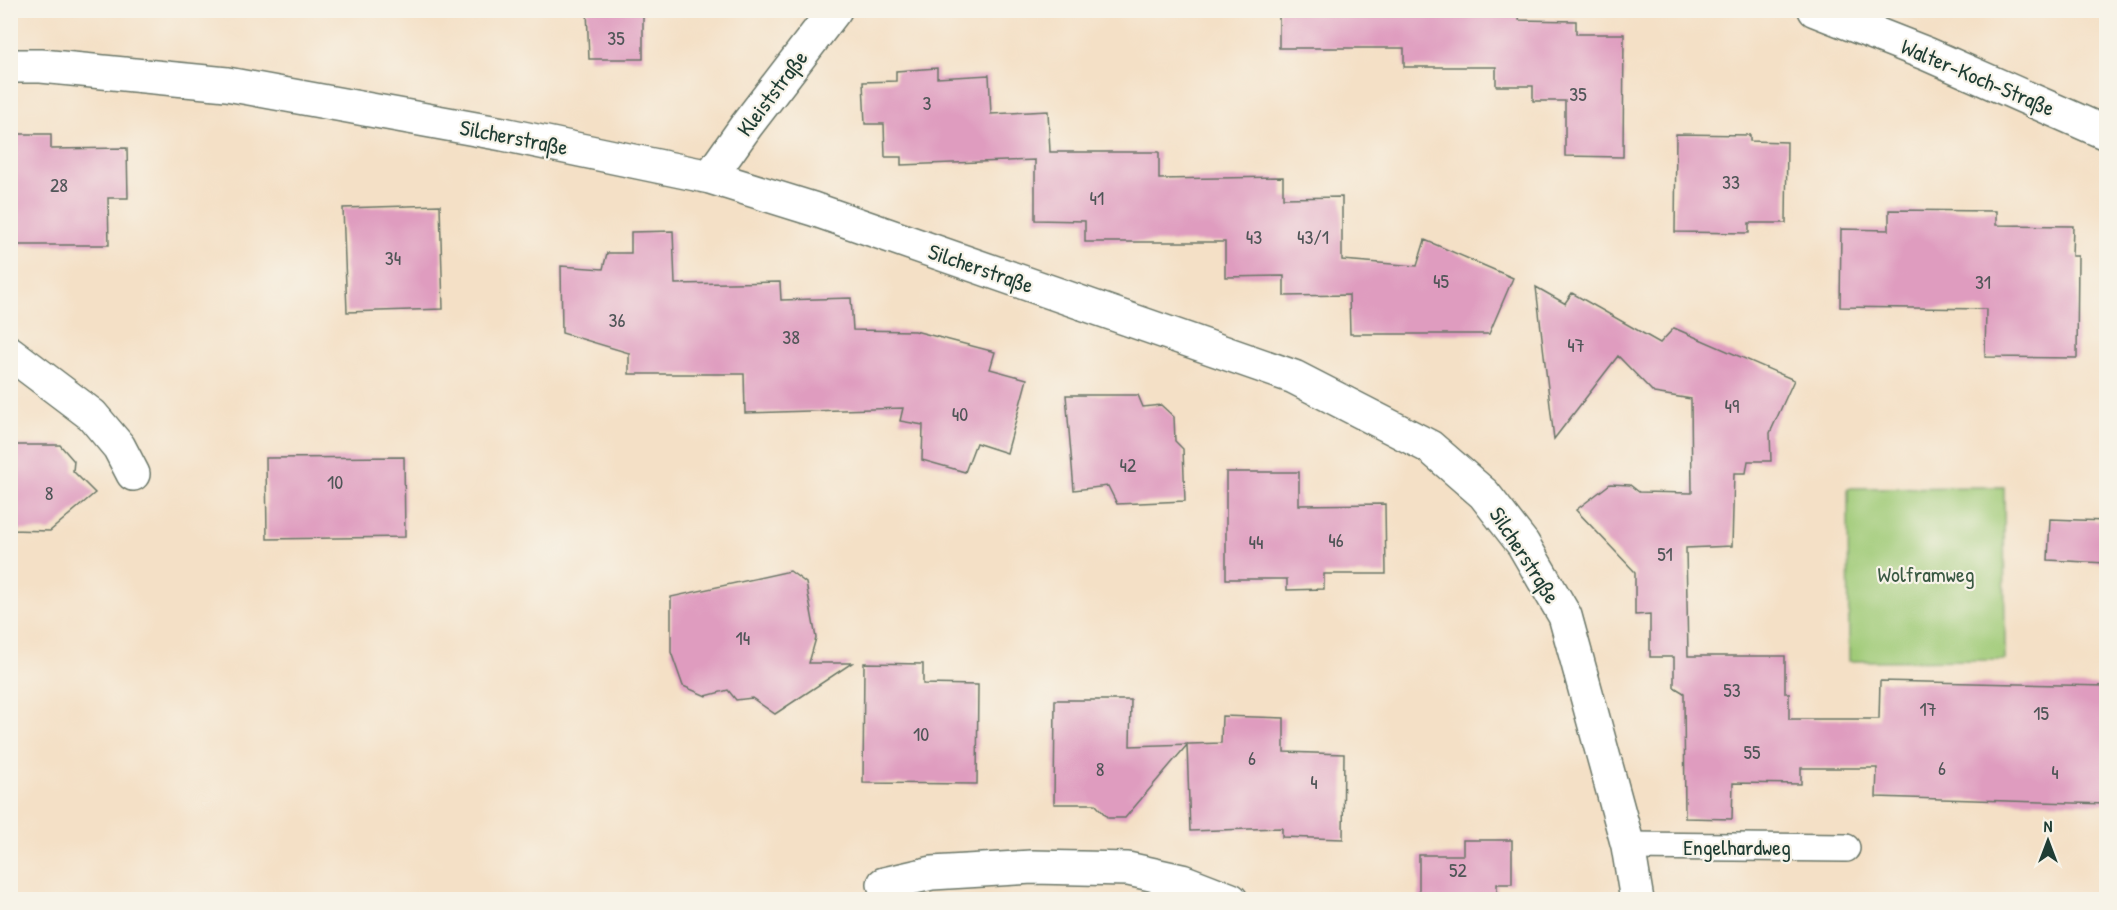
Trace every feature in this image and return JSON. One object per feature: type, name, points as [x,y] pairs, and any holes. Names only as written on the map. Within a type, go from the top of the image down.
[{"type":"street","name":"Kleiststraße","points":[[710,177],[835,10]]},
{"type":"street","name":"Walter-Koch-Straße","points":[[1815,10],[1927,54],[2106,133]]},
{"type":"street","name":"Silcherstraße","points":[[10,66],[41,66],[227,84],[503,134],[710,177],[824,213],[1294,377],[1430,447],[1484,494],[1523,544],[1565,616],[1628,846],[1637,900]]},
{"type":"street","points":[[10,353],[92,415],[119,447],[133,474]]},
{"type":"street","points":[[884,884],[932,873],[1032,867],[1128,869],[1182,881],[1231,900]]},
{"type":"lane","name":"Engelhardweg","points":[[1628,846],[1846,848]]},
{"type":"green space","name":"Wolframweg","points":[[2004,487],[2005,660],[1849,661],[1848,488]]},
{"type":"building","points":[[587,10],[643,10],[643,59],[589,59]]},
{"type":"building","points":[[1279,10],[1520,10],[1519,20],[1576,21],[1576,34],[1624,34],[1623,157],[1565,156],[1565,101],[1533,101],[1533,86],[1496,86],[1496,67],[1404,67],[1404,48],[1279,48]]},
{"type":"building","points":[[937,68],[937,78],[989,75],[991,114],[1048,111],[1050,152],[1159,152],[1159,179],[1283,177],[1283,198],[1342,197],[1342,260],[1417,266],[1425,240],[1513,278],[1489,334],[1350,334],[1349,295],[1284,296],[1284,276],[1225,277],[1225,242],[1085,242],[1085,221],[1035,220],[1035,160],[901,165],[901,157],[885,157],[884,124],[865,124],[863,82],[896,81],[896,71]]},
{"type":"building","points":[[10,134],[51,134],[51,149],[127,148],[128,198],[108,198],[109,245],[17,245],[16,225],[10,225]]},
{"type":"building","points":[[1676,134],[1750,135],[1750,141],[1787,142],[1786,223],[1749,223],[1749,233],[1675,232]]},
{"type":"building","points":[[440,205],[443,309],[347,312],[343,208]]},
{"type":"building","points":[[1889,210],[1996,211],[1996,225],[2073,226],[2072,256],[2078,256],[2077,358],[1985,357],[1986,309],[1840,307],[1841,229],[1889,230]]},
{"type":"building","points":[[673,231],[675,284],[780,282],[781,300],[851,298],[853,330],[915,331],[995,352],[990,369],[1027,379],[1007,453],[976,443],[965,472],[922,460],[923,425],[900,421],[903,408],[745,413],[744,374],[629,374],[629,353],[562,333],[561,266],[603,269],[607,253],[631,253],[631,232]]},
{"type":"building","points":[[1536,287],[1566,304],[1572,293],[1660,343],[1674,328],[1794,380],[1770,433],[1771,461],[1748,461],[1746,473],[1734,473],[1732,546],[1686,548],[1688,656],[1785,656],[1785,693],[1789,693],[1789,719],[1879,719],[1880,681],[2106,686],[2106,804],[1876,797],[1877,768],[1801,768],[1801,784],[1733,783],[1732,819],[1685,818],[1684,693],[1674,687],[1674,657],[1650,657],[1650,614],[1635,615],[1635,572],[1576,510],[1610,484],[1630,485],[1639,492],[1692,493],[1691,399],[1654,393],[1618,356],[1554,439]]},
{"type":"building","points":[[1066,395],[1138,395],[1143,407],[1161,405],[1174,417],[1175,441],[1183,449],[1185,501],[1117,504],[1108,486],[1074,490]]},
{"type":"building","points":[[10,445],[60,445],[74,461],[73,471],[95,493],[50,531],[10,530]]},
{"type":"building","points":[[404,457],[405,537],[267,539],[266,458]]},
{"type":"building","points":[[1226,472],[1299,472],[1299,505],[1385,504],[1386,574],[1324,574],[1324,589],[1287,590],[1287,579],[1226,579]]},
{"type":"building","points":[[2050,519],[2106,521],[2106,563],[2048,560]]},
{"type":"building","points":[[790,571],[806,583],[816,638],[809,663],[852,663],[775,714],[752,698],[736,700],[728,690],[706,696],[683,686],[671,652],[671,597]]},
{"type":"building","points":[[864,663],[923,664],[923,684],[978,685],[977,784],[863,783]]},
{"type":"building","points":[[1055,700],[1131,700],[1130,746],[1221,743],[1222,716],[1284,718],[1284,752],[1344,754],[1343,839],[1282,837],[1282,828],[1190,831],[1187,745],[1125,818],[1108,818],[1095,804],[1054,804]]},
{"type":"building","points":[[1463,840],[1512,840],[1512,884],[1497,884],[1497,900],[1419,900],[1419,855],[1463,855]]}]
